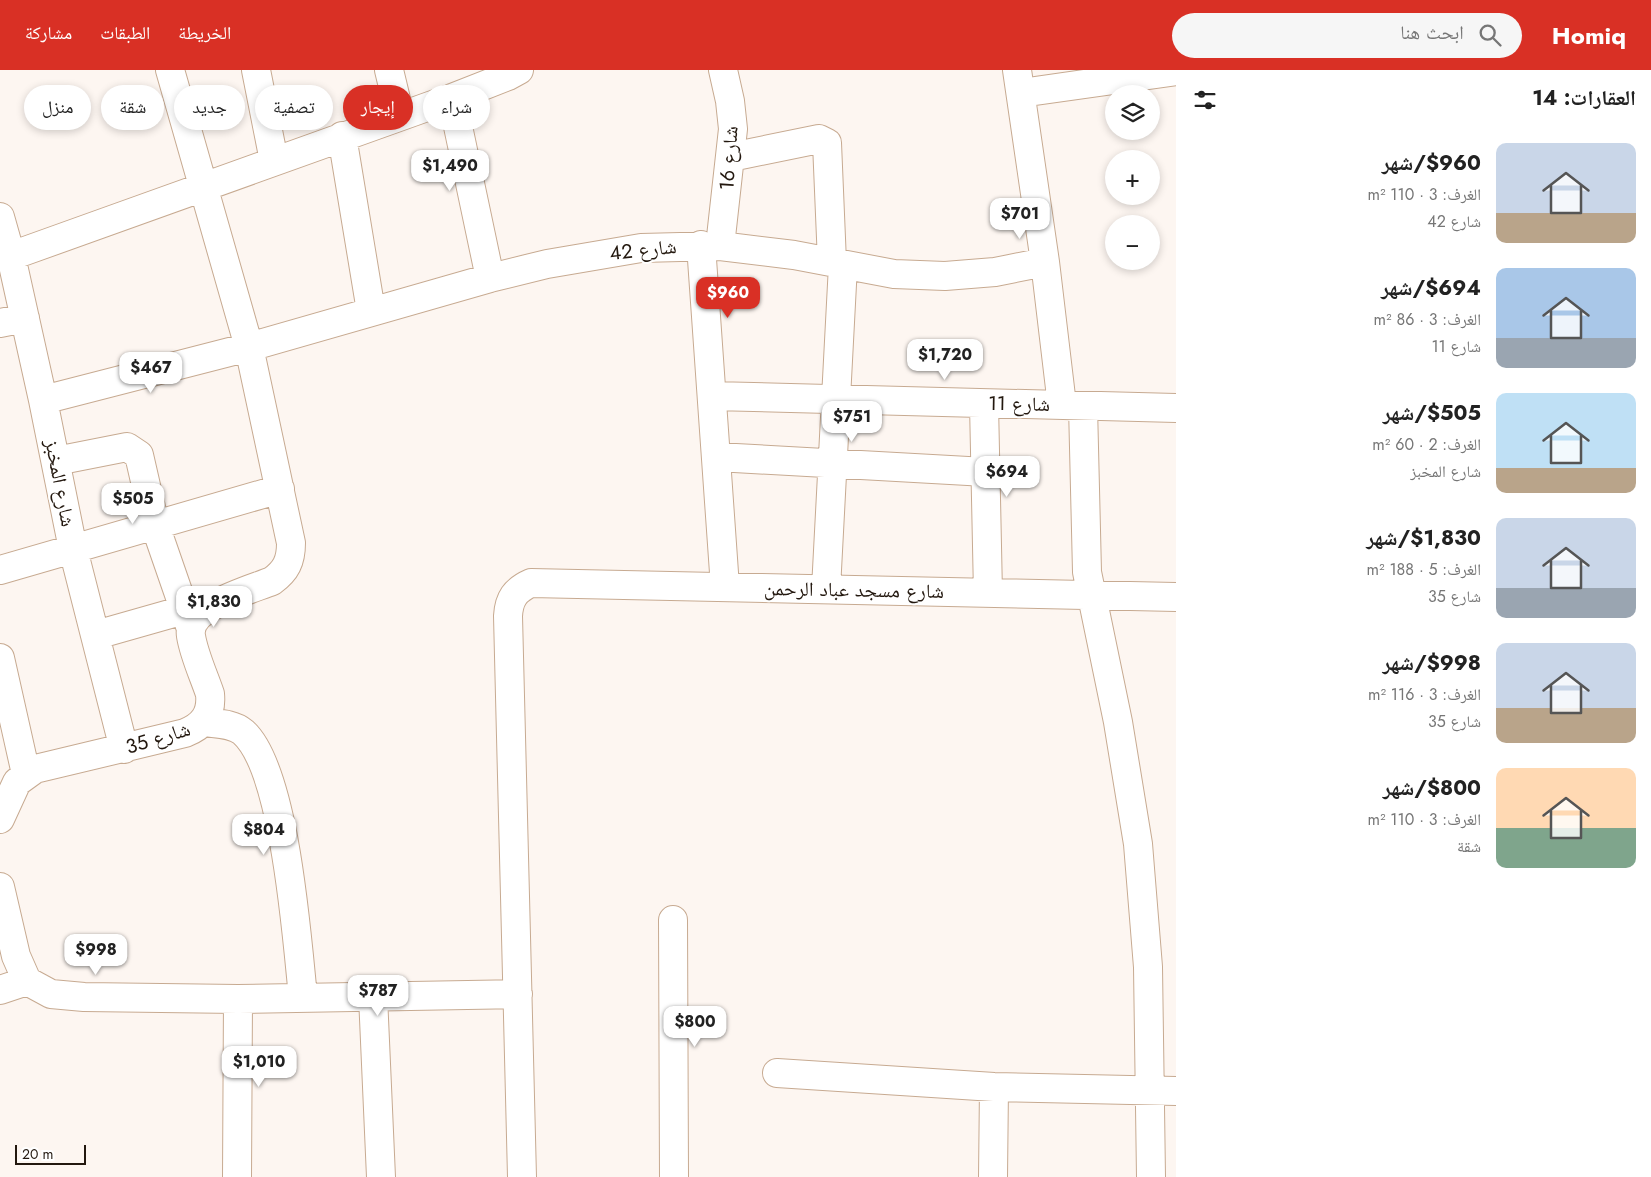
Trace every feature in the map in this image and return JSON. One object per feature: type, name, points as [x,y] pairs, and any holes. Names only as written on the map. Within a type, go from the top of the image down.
[{"type":"street","points":[[96,634],[195,618],[204,609],[272,581],[281,574],[288,565],[291,543],[249,347],[170,70]]},
{"type":"street","points":[[256,70],[274,161]]},
{"type":"street","points":[[389,70],[393,85]]},
{"type":"street","points":[[485,85],[519,70]]},
{"type":"street","name":"شارع 16","points":[[723,70],[730,101],[733,129],[731,157],[710,246],[712,396],[725,587]]},
{"type":"street","points":[[1151,1177],[1163,1091],[1148,968],[1138,844],[1118,722],[1092,595],[1072,406],[1045,262],[1019,82],[1176,71]]},
{"type":"street","points":[[11,256],[359,130]]},
{"type":"street","points":[[459,130],[490,278]]},
{"type":"street","points":[[342,136],[371,311]]},
{"type":"street","points":[[731,157],[819,139],[827,143],[838,264],[836,399],[826,589]]},
{"type":"street","name":"شارع المخبز","points":[[0,217],[11,256],[12,321],[43,400],[73,549],[124,749]]},
{"type":"street","name":"شارع 42","points":[[43,400],[249,347],[490,278],[641,248],[710,246],[785,254],[894,274],[944,276],[995,272],[1045,262]]},
{"type":"street","name":"شارع 11","points":[[712,396],[1176,408]]},
{"type":"street","points":[[984,404],[988,593]]},
{"type":"street","name":"شارع 35","points":[[0,819],[11,793],[26,774],[45,765],[124,749],[185,733],[203,722],[211,704],[210,694],[187,620],[155,525],[138,456],[133,450],[122,448],[56,462]]},
{"type":"street","points":[[717,457],[986,472]]},
{"type":"street","points":[[0,570],[280,489]]},
{"type":"street","name":"شارع مسجد عباد الرحمن","points":[[518,994],[508,611],[513,595],[521,587],[531,583],[1176,597]]},
{"type":"street","points":[[0,659],[26,774]]},
{"type":"street","points":[[203,722],[235,726],[254,743],[263,762],[286,858],[303,997]]},
{"type":"street","points":[[0,887],[16,956],[27,981],[52,994],[84,997],[238,998],[518,994],[522,1177]]},
{"type":"street","points":[[673,920],[674,1177]]},
{"type":"street","points":[[0,990],[27,981]]},
{"type":"street","points":[[373,996],[381,1177]]},
{"type":"street","points":[[237,1177],[238,998]]},
{"type":"street","points":[[778,1073],[994,1087],[1163,1091]]},
{"type":"street","points":[[993,1177],[994,1087]]}]
